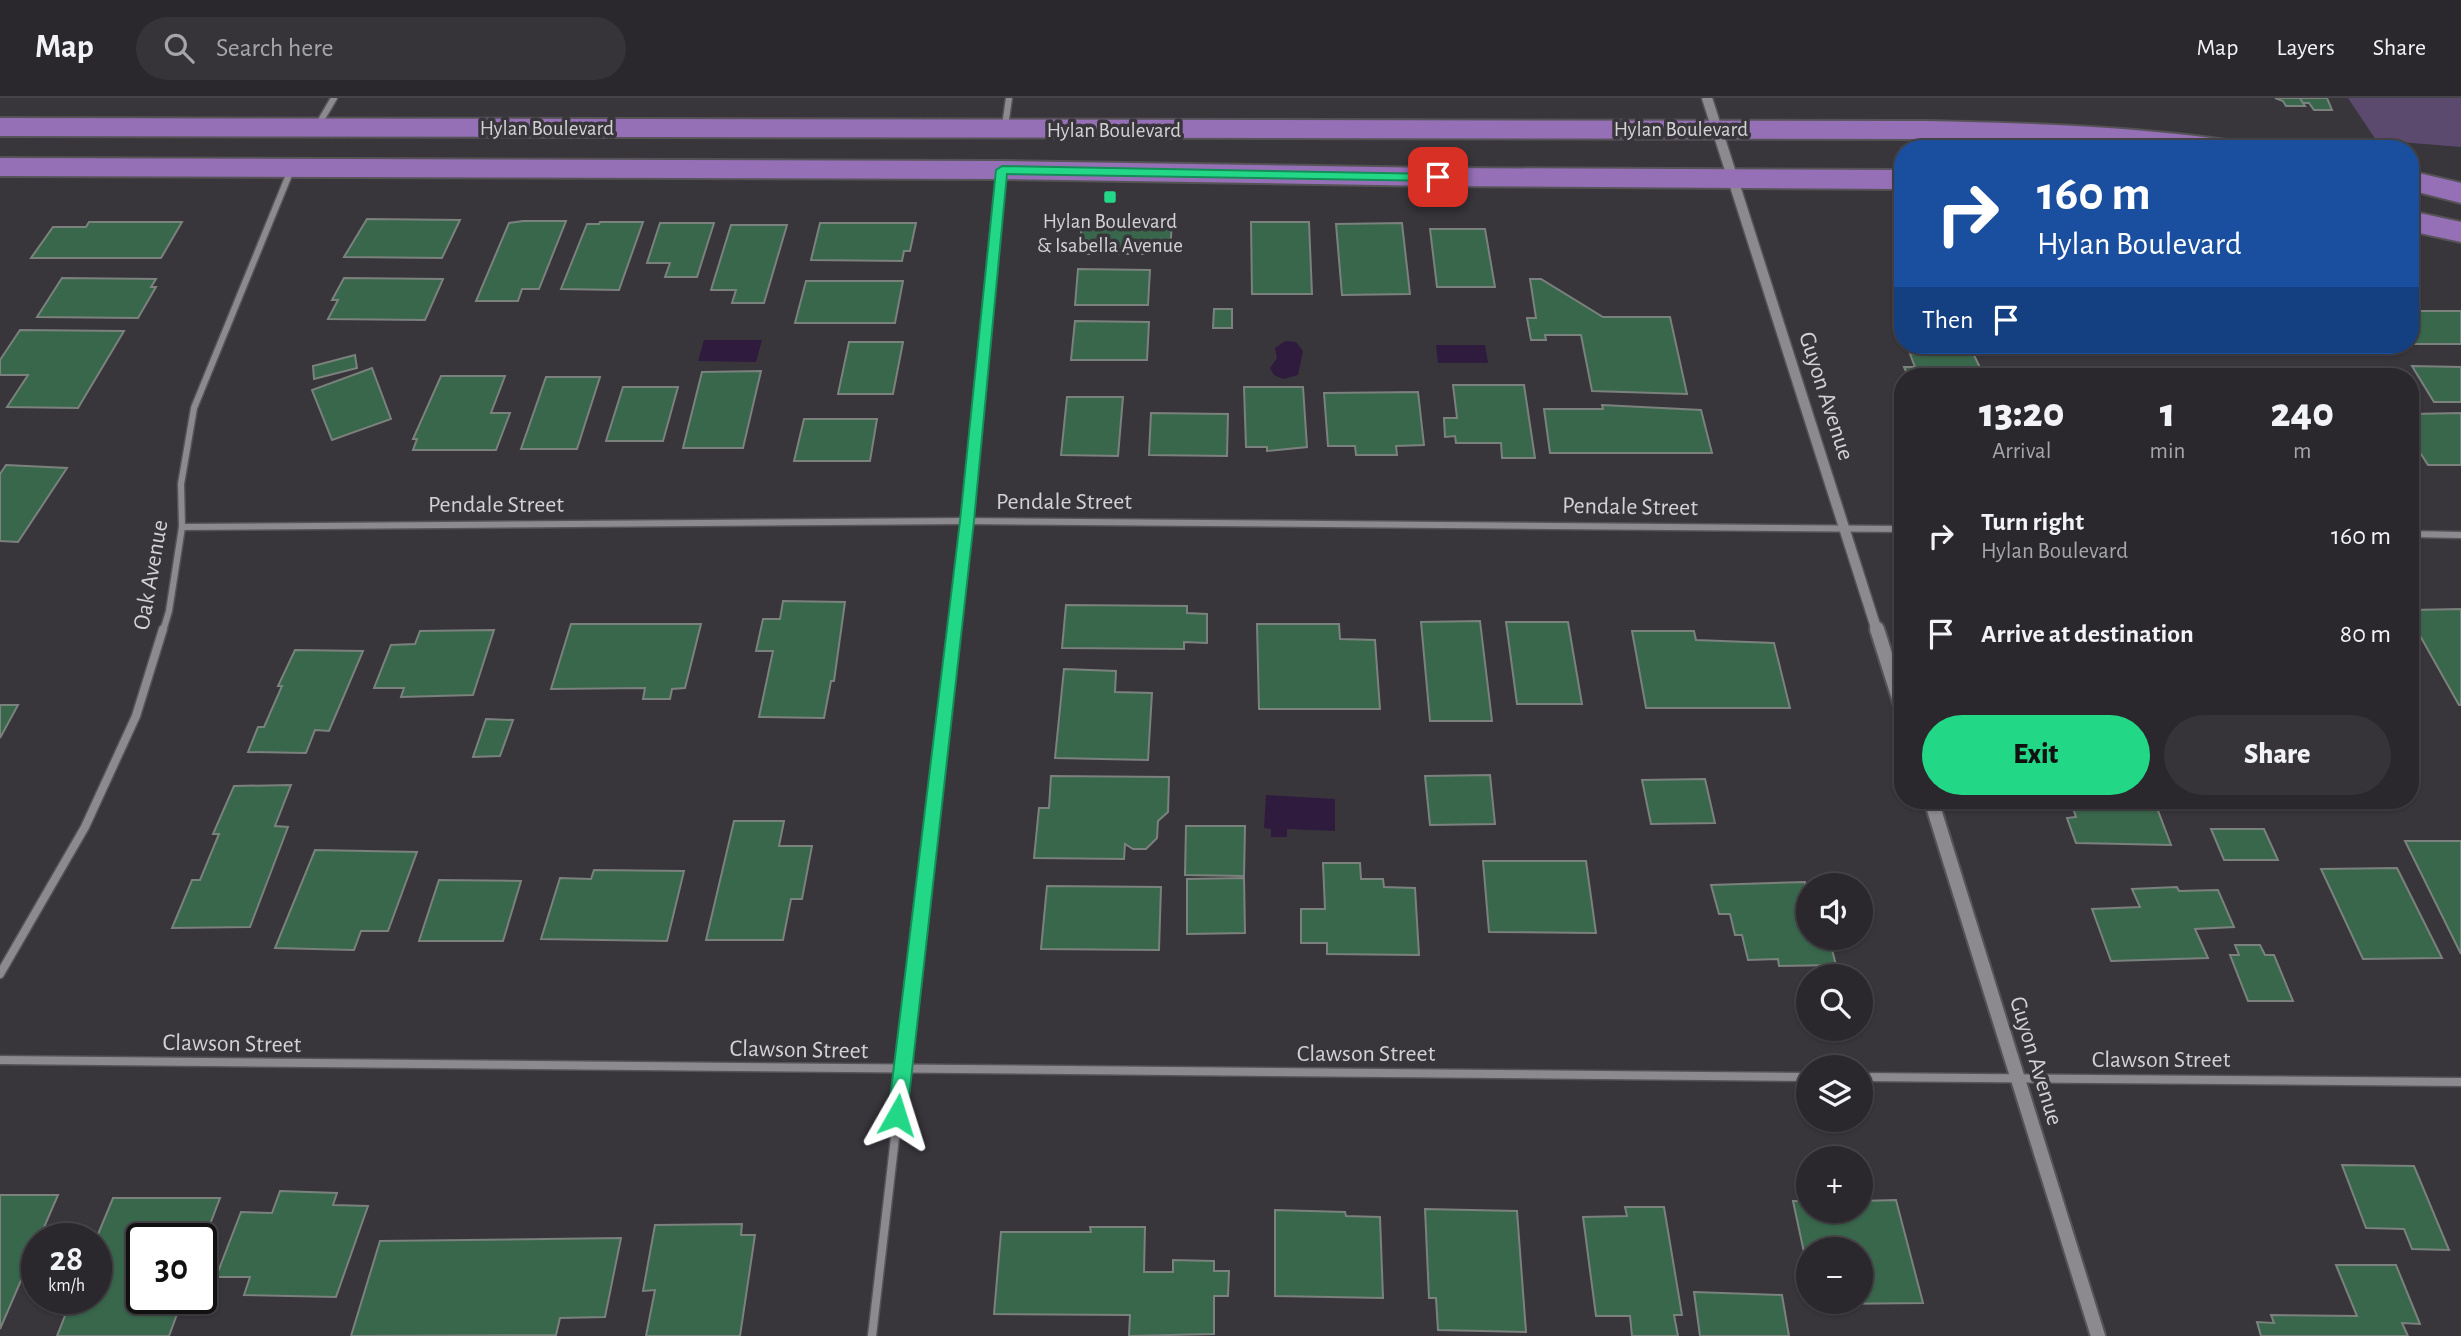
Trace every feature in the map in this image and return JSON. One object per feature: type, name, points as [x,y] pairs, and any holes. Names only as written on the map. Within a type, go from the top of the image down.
[{"type":"main road","name":"Hylan Boulevard","points":[[0,127],[1005,130],[1716,128],[2060,133],[2150,140]]},
{"type":"main road","name":"Hylan Boulevard","points":[[0,167],[1002,170],[1438,177],[1894,180]]},
{"type":"main road","points":[[2419,183],[2461,193]]},
{"type":"main road","points":[[2419,223],[2461,232]]},
{"type":"street","points":[[317,127],[334,98]]},
{"type":"street","points":[[1005,130],[1009,98]]},
{"type":"street","name":"Guyon Avenue","points":[[1707,98],[1894,682]]},
{"type":"street","name":"Oak Avenue","points":[[0,974],[85,827],[135,716],[169,611],[182,527],[181,484],[194,408],[292,167]]},
{"type":"street","points":[[872,1336],[967,521],[1002,170]]},
{"type":"street","name":"Pendale Street","points":[[182,527],[967,521],[1894,529]]},
{"type":"street","points":[[2419,534],[2461,535]]},
{"type":"street","name":"Guyon Avenue","points":[[1934,809],[2098,1336]]},
{"type":"street","name":"Clawson Street","points":[[0,1060],[1796,1077]]},
{"type":"street","name":"Clawson Street","points":[[1873,1077],[2461,1082]]},
{"type":"shaded area","points":[[2348,98],[2461,98],[2461,147],[2419,144],[2419,140],[2376,140]]},
{"type":"shaded area","points":[[704,340],[762,340],[756,362],[698,361]]},
{"type":"shaded area","points":[[1285,341],[1296,342],[1303,351],[1298,375],[1283,379],[1274,375],[1270,368],[1277,358],[1275,348]]},
{"type":"shaded area","points":[[1436,345],[1485,345],[1488,363],[1438,363]]},
{"type":"shaded area","points":[[1266,795],[1335,799],[1335,831],[1287,829],[1287,837],[1271,837],[1271,829],[1264,828]]},
{"type":"building","points":[[2275,98],[2300,98],[2305,106],[2286,106],[2283,101]]},
{"type":"building","points":[[2300,98],[2327,98],[2332,110],[2314,110]]},
{"type":"building","points":[[367,219],[460,220],[442,258],[344,257]]},
{"type":"building","points":[[566,221],[539,289],[522,289],[518,301],[476,301],[509,223]]},
{"type":"building","points":[[1082,221],[1172,221],[1170,254],[1079,254]]},
{"type":"building","points":[[89,222],[182,222],[161,258],[31,258],[53,227],[86,227]]},
{"type":"building","points":[[643,222],[619,290],[561,289],[587,224]]},
{"type":"building","points":[[1251,222],[1309,222],[1312,294],[1252,294]]},
{"type":"building","points":[[660,223],[714,223],[697,277],[665,277],[670,263],[647,263]]},
{"type":"building","points":[[820,223],[916,223],[910,251],[904,251],[902,261],[811,260]]},
{"type":"building","points":[[1402,223],[1410,294],[1342,295],[1336,224]]},
{"type":"building","points":[[731,225],[787,225],[764,303],[732,303],[736,290],[711,290]]},
{"type":"building","points":[[1430,229],[1485,229],[1495,287],[1437,287]]},
{"type":"building","points":[[1078,269],[1150,270],[1148,305],[1075,305]]},
{"type":"building","points":[[62,278],[156,279],[151,287],[156,287],[138,318],[37,317]]},
{"type":"building","points":[[344,278],[443,279],[425,320],[328,319],[338,300],[332,300]]},
{"type":"building","points":[[1530,279],[1541,279],[1603,317],[1670,317],[1687,394],[1592,391],[1581,335],[1545,335],[1546,340],[1531,340],[1527,318],[1536,318]]},
{"type":"building","points":[[806,281],[903,281],[895,323],[795,323]]},
{"type":"building","points":[[1214,309],[1232,309],[1232,328],[1213,328]]},
{"type":"building","points":[[2419,311],[2461,311],[2461,344],[2419,344]]},
{"type":"building","points":[[1075,321],[1149,322],[1147,360],[1071,360]]},
{"type":"building","points":[[20,330],[124,331],[78,408],[7,407],[28,375],[0,375],[0,360]]},
{"type":"building","points":[[849,342],[903,342],[893,394],[838,394]]},
{"type":"building","points":[[1910,354],[1973,354],[1980,368],[1904,367],[1915,367]]},
{"type":"building","points":[[355,355],[357,368],[314,379],[313,366]]},
{"type":"building","points":[[2412,366],[2461,367],[2461,402],[2434,402],[2419,377],[2419,368]]},
{"type":"building","points":[[372,368],[391,419],[332,440],[312,390]]},
{"type":"building","points":[[761,371],[743,448],[683,448],[702,372]]},
{"type":"building","points":[[441,376],[505,376],[491,413],[510,413],[496,450],[413,450],[417,439],[413,439]]},
{"type":"building","points":[[546,377],[600,377],[577,449],[521,449]]},
{"type":"building","points":[[1453,385],[1524,385],[1535,458],[1502,458],[1501,443],[1456,443],[1455,436],[1445,437],[1444,418],[1457,418]]},
{"type":"building","points":[[623,387],[678,387],[663,441],[606,441]]},
{"type":"building","points":[[1244,387],[1303,387],[1307,447],[1267,451],[1267,447],[1246,447]]},
{"type":"building","points":[[1418,392],[1424,445],[1396,446],[1397,455],[1356,455],[1355,446],[1328,446],[1324,393]]},
{"type":"building","points":[[1067,397],[1123,397],[1118,456],[1061,455]]},
{"type":"building","points":[[1602,405],[1701,410],[1712,453],[1550,453],[1544,409],[1603,409]]},
{"type":"building","points":[[1151,413],[1228,414],[1227,456],[1149,455]]},
{"type":"building","points":[[2461,413],[2461,465],[2428,465],[2419,451],[2419,414]]},
{"type":"building","points":[[804,419],[877,419],[870,461],[794,461]]},
{"type":"building","points":[[6,465],[67,468],[18,542],[0,541],[0,474]]},
{"type":"building","points":[[783,601],[845,602],[834,681],[831,681],[824,718],[759,717],[773,651],[756,651],[763,619],[780,619]]},
{"type":"building","points":[[1066,605],[1187,606],[1187,613],[1207,614],[1207,643],[1184,642],[1184,649],[1062,648]]},
{"type":"building","points":[[2461,609],[2461,705],[2419,634],[2419,610]]},
{"type":"building","points":[[1480,621],[1492,721],[1430,721],[1421,622]]},
{"type":"building","points":[[1506,622],[1568,622],[1582,704],[1517,704]]},
{"type":"building","points":[[571,624],[701,624],[685,688],[672,689],[670,699],[643,699],[645,688],[551,689]]},
{"type":"building","points":[[1257,624],[1339,624],[1340,639],[1375,640],[1380,709],[1259,709]]},
{"type":"building","points":[[494,630],[473,695],[401,697],[404,688],[374,688],[391,645],[415,644],[420,631]]},
{"type":"building","points":[[1632,631],[1694,631],[1696,640],[1774,643],[1790,708],[1646,708]]},
{"type":"building","points":[[295,650],[363,651],[329,731],[315,730],[306,753],[248,752],[258,727],[264,727],[282,686],[278,686]]},
{"type":"building","points":[[1064,669],[1116,671],[1115,692],[1152,693],[1148,760],[1055,758]]},
{"type":"building","points":[[0,705],[18,705],[0,738]]},
{"type":"building","points":[[486,719],[513,720],[500,756],[473,757]]},
{"type":"building","points":[[1490,775],[1495,824],[1430,825],[1425,776]]},
{"type":"building","points":[[1051,776],[1169,777],[1168,812],[1158,821],[1157,838],[1146,849],[1133,849],[1125,844],[1124,859],[1034,858],[1039,808],[1049,808]]},
{"type":"building","points":[[1705,779],[1715,823],[1651,824],[1642,780]]},
{"type":"building","points":[[291,785],[275,826],[288,827],[250,927],[172,928],[192,880],[200,880],[219,834],[213,834],[234,786]]},
{"type":"building","points":[[2073,809],[2157,809],[2171,845],[2076,843],[2067,818],[2076,817]]},
{"type":"building","points":[[734,821],[784,821],[779,846],[812,846],[802,899],[791,899],[783,940],[706,940]]},
{"type":"building","points":[[1186,826],[1245,826],[1244,876],[1185,875]]},
{"type":"building","points":[[2211,829],[2264,829],[2278,860],[2224,860]]},
{"type":"building","points":[[2405,841],[2461,841],[2461,954]]},
{"type":"building","points":[[315,850],[417,852],[388,931],[361,931],[354,950],[275,948]]},
{"type":"building","points":[[1483,861],[1586,861],[1596,933],[1489,932]]},
{"type":"building","points":[[1323,863],[1360,863],[1361,879],[1383,879],[1384,887],[1415,888],[1419,955],[1327,954],[1327,943],[1301,943],[1301,909],[1325,909]]},
{"type":"building","points":[[2397,868],[2442,958],[2363,959],[2321,869]]},
{"type":"building","points":[[594,870],[684,871],[667,941],[541,939],[560,878],[591,879]]},
{"type":"building","points":[[1244,878],[1245,933],[1187,934],[1187,879]]},
{"type":"building","points":[[439,880],[521,881],[503,941],[419,941]]},
{"type":"building","points":[[1796,882],[1796,950],[1832,950],[1836,964],[1779,966],[1778,959],[1748,960],[1742,935],[1735,935],[1730,914],[1719,914],[1711,885]]},
{"type":"building","points":[[1047,886],[1161,887],[1159,950],[1041,949]]},
{"type":"building","points":[[2177,887],[2179,891],[2218,890],[2234,927],[2195,929],[2208,958],[2111,961],[2092,909],[2140,907],[2132,889]]},
{"type":"building","points":[[2235,945],[2260,945],[2265,955],[2274,955],[2293,1001],[2248,1001],[2230,955],[2239,955]]},
{"type":"building","points":[[2342,1165],[2414,1166],[2449,1250],[2412,1249],[2404,1229],[2366,1228]]},
{"type":"building","points":[[280,1191],[337,1193],[333,1205],[368,1206],[336,1297],[244,1295],[250,1277],[217,1277],[241,1212],[272,1213]]},
{"type":"building","points":[[0,1195],[58,1195],[46,1223],[21,1223],[21,1280],[0,1329]]},
{"type":"building","points":[[113,1198],[220,1198],[210,1223],[126,1223],[126,1314],[177,1314],[169,1336],[57,1336],[66,1314],[112,1314],[112,1223],[103,1223]]},
{"type":"building","points":[[1896,1200],[1923,1303],[1873,1304],[1873,1237],[1801,1237],[1798,1223],[1873,1223],[1873,1201]]},
{"type":"building","points":[[1625,1207],[1664,1207],[1682,1315],[1674,1315],[1678,1336],[1632,1336],[1630,1316],[1596,1316],[1583,1217],[1627,1216]]},
{"type":"building","points":[[1425,1209],[1517,1211],[1526,1332],[1438,1330],[1436,1298],[1429,1298]]},
{"type":"building","points":[[1275,1210],[1345,1212],[1346,1216],[1380,1217],[1383,1298],[1275,1296]]},
{"type":"building","points":[[742,1224],[741,1235],[755,1235],[740,1336],[646,1336],[655,1290],[643,1291],[655,1225]]},
{"type":"building","points":[[1090,1227],[1145,1227],[1144,1272],[1173,1272],[1173,1260],[1214,1261],[1214,1271],[1229,1271],[1228,1296],[1214,1296],[1214,1334],[1129,1336],[1130,1315],[994,1314],[1001,1232],[1091,1232]]},
{"type":"building","points":[[621,1238],[605,1317],[560,1318],[556,1335],[351,1336],[380,1241]]},
{"type":"building","points":[[2336,1265],[2396,1265],[2420,1324],[2402,1323],[2408,1336],[2261,1336],[2257,1322],[2274,1323],[2271,1315],[2357,1316]]},
{"type":"building","points":[[1694,1292],[1782,1295],[1789,1336],[1700,1336]]},
{"type":"place","name":"Hylan Boulevard & Isabella Avenue","points":[[1110,197]]},
{"type":"route","points":[[897,1115],[967,521],[1002,170],[1438,177]]}]
